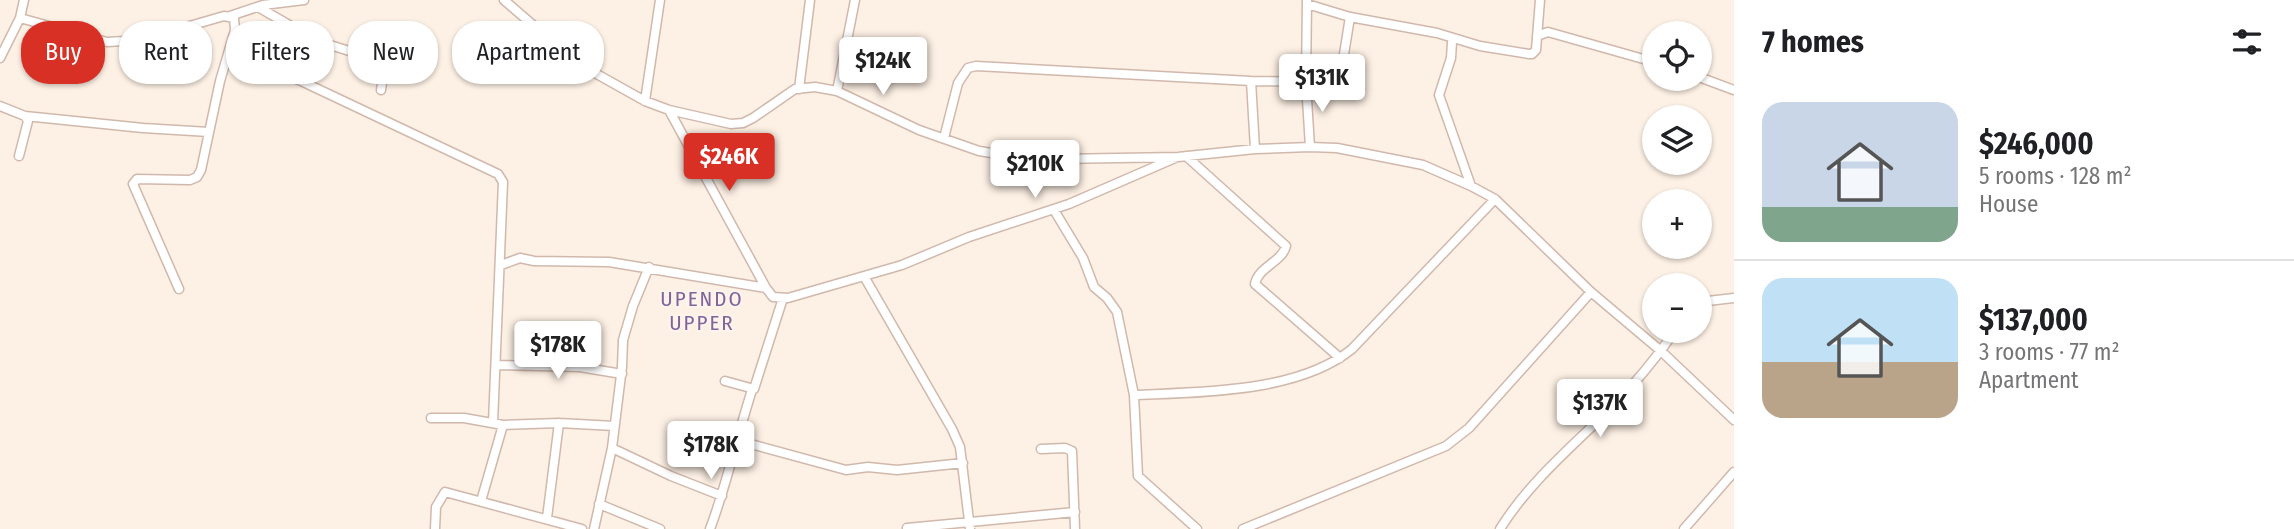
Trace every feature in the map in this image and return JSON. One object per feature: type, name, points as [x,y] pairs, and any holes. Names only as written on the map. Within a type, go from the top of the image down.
[{"type":"street","points":[[0,58],[20,18],[24,0]]},
{"type":"street","points":[[20,18],[107,42],[141,40],[258,7],[304,0]]},
{"type":"street","points":[[504,0],[577,63],[645,101],[669,110],[731,124],[743,123],[799,89],[815,87],[836,90],[919,130],[979,151],[1010,156],[1058,159],[1182,157],[1255,149],[1310,147],[1337,148],[1423,165],[1495,199],[1591,292],[1661,351],[1734,420]]},
{"type":"street","points":[[645,101],[660,0]]},
{"type":"street","points":[[799,89],[810,0]]},
{"type":"street","points":[[836,90],[855,0]]},
{"type":"street","points":[[1310,147],[1306,83],[1307,2],[1350,17],[1437,33],[1480,46],[1532,54],[1536,50],[1541,0]]},
{"type":"street","points":[[258,7],[317,41],[385,62],[381,90]]},
{"type":"street","points":[[230,16],[234,21]]},
{"type":"street","points":[[944,138],[961,76],[968,68],[976,66],[1251,81],[1332,82],[1340,79],[1350,17]]},
{"type":"street","points":[[1537,36],[1548,33],[1642,59]]},
{"type":"street","points":[[1454,39],[1439,95],[1471,186]]},
{"type":"street","points":[[179,289],[133,184],[136,179],[190,180],[198,177],[226,61]]},
{"type":"street","points":[[1251,81],[1255,149]]},
{"type":"street","points":[[1712,82],[1734,90]]},
{"type":"street","points":[[307,84],[498,174],[503,182],[493,423]]},
{"type":"street","points":[[0,106],[25,116],[209,132]]},
{"type":"street","points":[[669,110],[766,288],[773,297],[783,298],[865,278],[969,237],[1054,209],[1182,157]]},
{"type":"street","points":[[19,156],[27,129],[28,121],[25,116]]},
{"type":"street","points":[[1182,157],[1286,246],[1283,253],[1258,275],[1255,284],[1340,358]]},
{"type":"street","points":[[1134,395],[1230,391],[1297,376],[1340,358],[1495,199]]},
{"type":"street","points":[[1054,209],[1083,258],[1094,287],[1107,298],[1117,312],[1134,395],[1138,476],[1196,529]]},
{"type":"street","points":[[501,265],[520,258],[534,261],[609,262],[766,288]]},
{"type":"street","points":[[594,529],[612,448],[622,374],[623,340],[649,267]]},
{"type":"street","points":[[865,278],[960,447],[969,525]]},
{"type":"street","points":[[1243,529],[1446,446],[1469,428],[1591,292]]},
{"type":"street","points":[[710,529],[783,298]]},
{"type":"street","points":[[1712,301],[1734,298]]},
{"type":"street","points":[[1500,529],[1515,506],[1542,475],[1609,411],[1667,343]]},
{"type":"street","points":[[496,365],[580,367],[622,374]]},
{"type":"street","points":[[725,381],[752,390]]},
{"type":"street","points":[[431,418],[464,418],[503,425],[559,423],[614,426]]},
{"type":"street","points":[[547,519],[559,423]]},
{"type":"street","points":[[481,501],[503,425]]},
{"type":"street","points":[[736,440],[846,470],[868,467],[898,470],[963,463]]},
{"type":"street","points":[[612,448],[722,496]]},
{"type":"street","points":[[1041,449],[1065,448],[1072,451],[1075,529]]},
{"type":"street","points":[[1684,529],[1734,472]]},
{"type":"street","points":[[435,529],[436,508],[445,492],[582,529]]},
{"type":"street","points":[[599,504],[660,529]]},
{"type":"street","points":[[907,528],[969,525],[1074,512]]},
{"type":"district","name":"UPENDO UPPER","points":[[702,311]]}]
